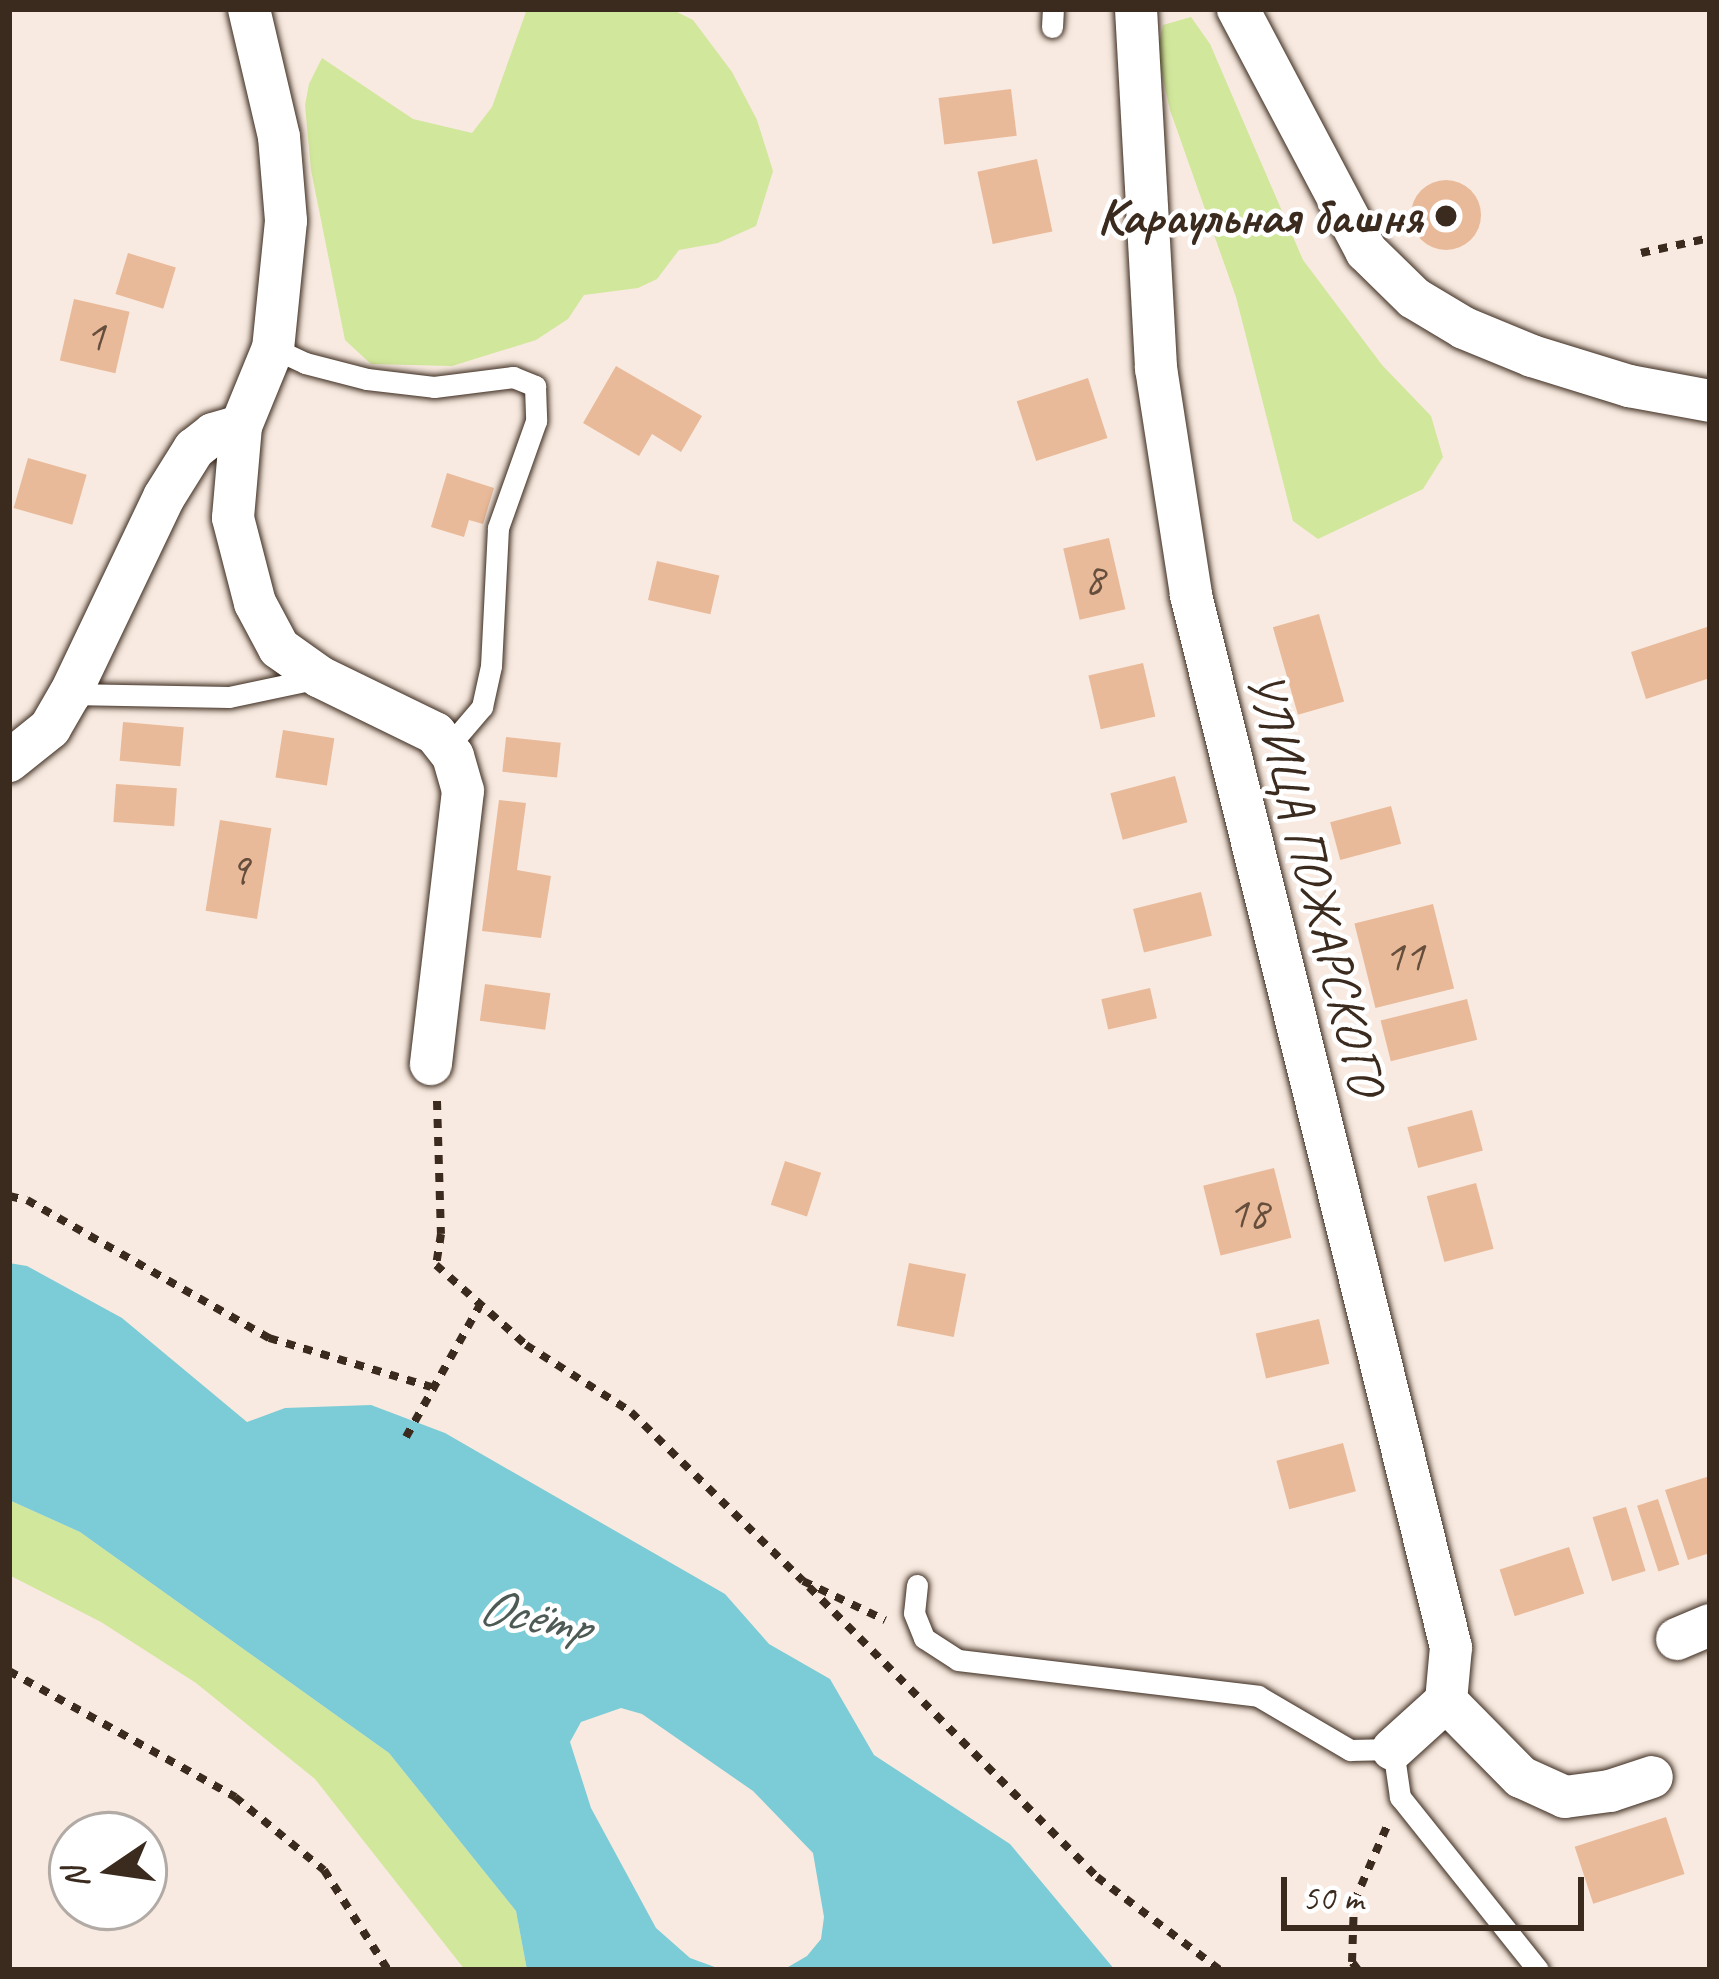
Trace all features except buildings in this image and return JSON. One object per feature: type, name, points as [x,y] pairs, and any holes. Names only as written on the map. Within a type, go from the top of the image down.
[{"type":"street","points":[[249,9],[278,137],[286,221],[273,348],[242,426],[233,518],[255,603],[279,648],[320,677],[435,733],[447,748],[463,791],[431,1064]]},
{"type":"street","name":"УЛИЦА ПОЖАРСКОГО","points":[[1136,9],[1156,368],[1191,595],[1451,1647],[1446,1701]]},
{"type":"street","points":[[1238,9],[1366,250],[1414,298],[1464,328],[1532,356],[1629,386],[1710,401]]},
{"type":"street","points":[[9,761],[50,728],[164,497],[194,449],[213,434],[242,426]]},
{"type":"street","points":[[1393,1748],[1446,1701],[1521,1778],[1564,1796],[1610,1791],[1652,1777]]},
{"type":"lane","points":[[273,348],[305,364],[367,379],[434,387],[513,377],[535,386],[536,421],[497,528],[491,666],[482,707],[447,748]]},
{"type":"lane","points":[[70,694],[229,697],[320,677]]},
{"type":"lane","points":[[917,1585],[914,1613],[924,1638],[958,1660],[1258,1696],[1350,1750],[1393,1748],[1400,1797],[1538,1970]]},
{"type":"path","points":[[1641,253],[1710,238]]},
{"type":"path","points":[[431,1064],[439,1114],[441,1234],[436,1265],[526,1345],[631,1412],[1097,1877],[1220,1970]]},
{"type":"path","points":[[9,1196],[27,1200],[269,1338],[431,1387]]},
{"type":"path","points":[[406,1437],[479,1307]]},
{"type":"path","points":[[803,1581],[924,1638]]},
{"type":"path","points":[[9,1671],[235,1797],[324,1870],[388,1970]]},
{"type":"path","points":[[1358,1970],[1352,1962],[1354,1902],[1400,1797]]},
{"type":"green space","points":[[527,9],[671,9],[693,20],[732,72],[757,120],[773,171],[756,226],[718,243],[679,250],[657,279],[638,288],[584,295],[568,319],[536,340],[452,366],[371,364],[345,340],[311,170],[305,105],[309,84],[322,58],[413,119],[472,133],[492,107]]},
{"type":"green space","points":[[1191,17],[1210,44],[1303,260],[1382,365],[1431,416],[1443,457],[1423,489],[1318,539],[1293,521],[1236,297],[1170,110],[1157,52],[1163,25]]},
{"type":"green space","points":[[9,1500],[80,1532],[389,1753],[516,1911],[527,1970],[465,1970],[315,1779],[196,1683],[101,1622],[9,1575]]},
{"type":"water","name":"Осётр","points":[[9,1263],[27,1266],[122,1318],[247,1422],[285,1408],[371,1405],[445,1433],[725,1594],[769,1644],[830,1679],[874,1755],[1010,1844],[1115,1970],[783,1970],[807,1956],[821,1939],[824,1917],[813,1853],[753,1791],[642,1714],[621,1708],[581,1722],[570,1742],[591,1808],[656,1928],[690,1958],[723,1970],[527,1970],[516,1911],[389,1753],[80,1532],[9,1500]]},
{"type":"place","name":"Караульная башня","points":[[1446,216]]}]
